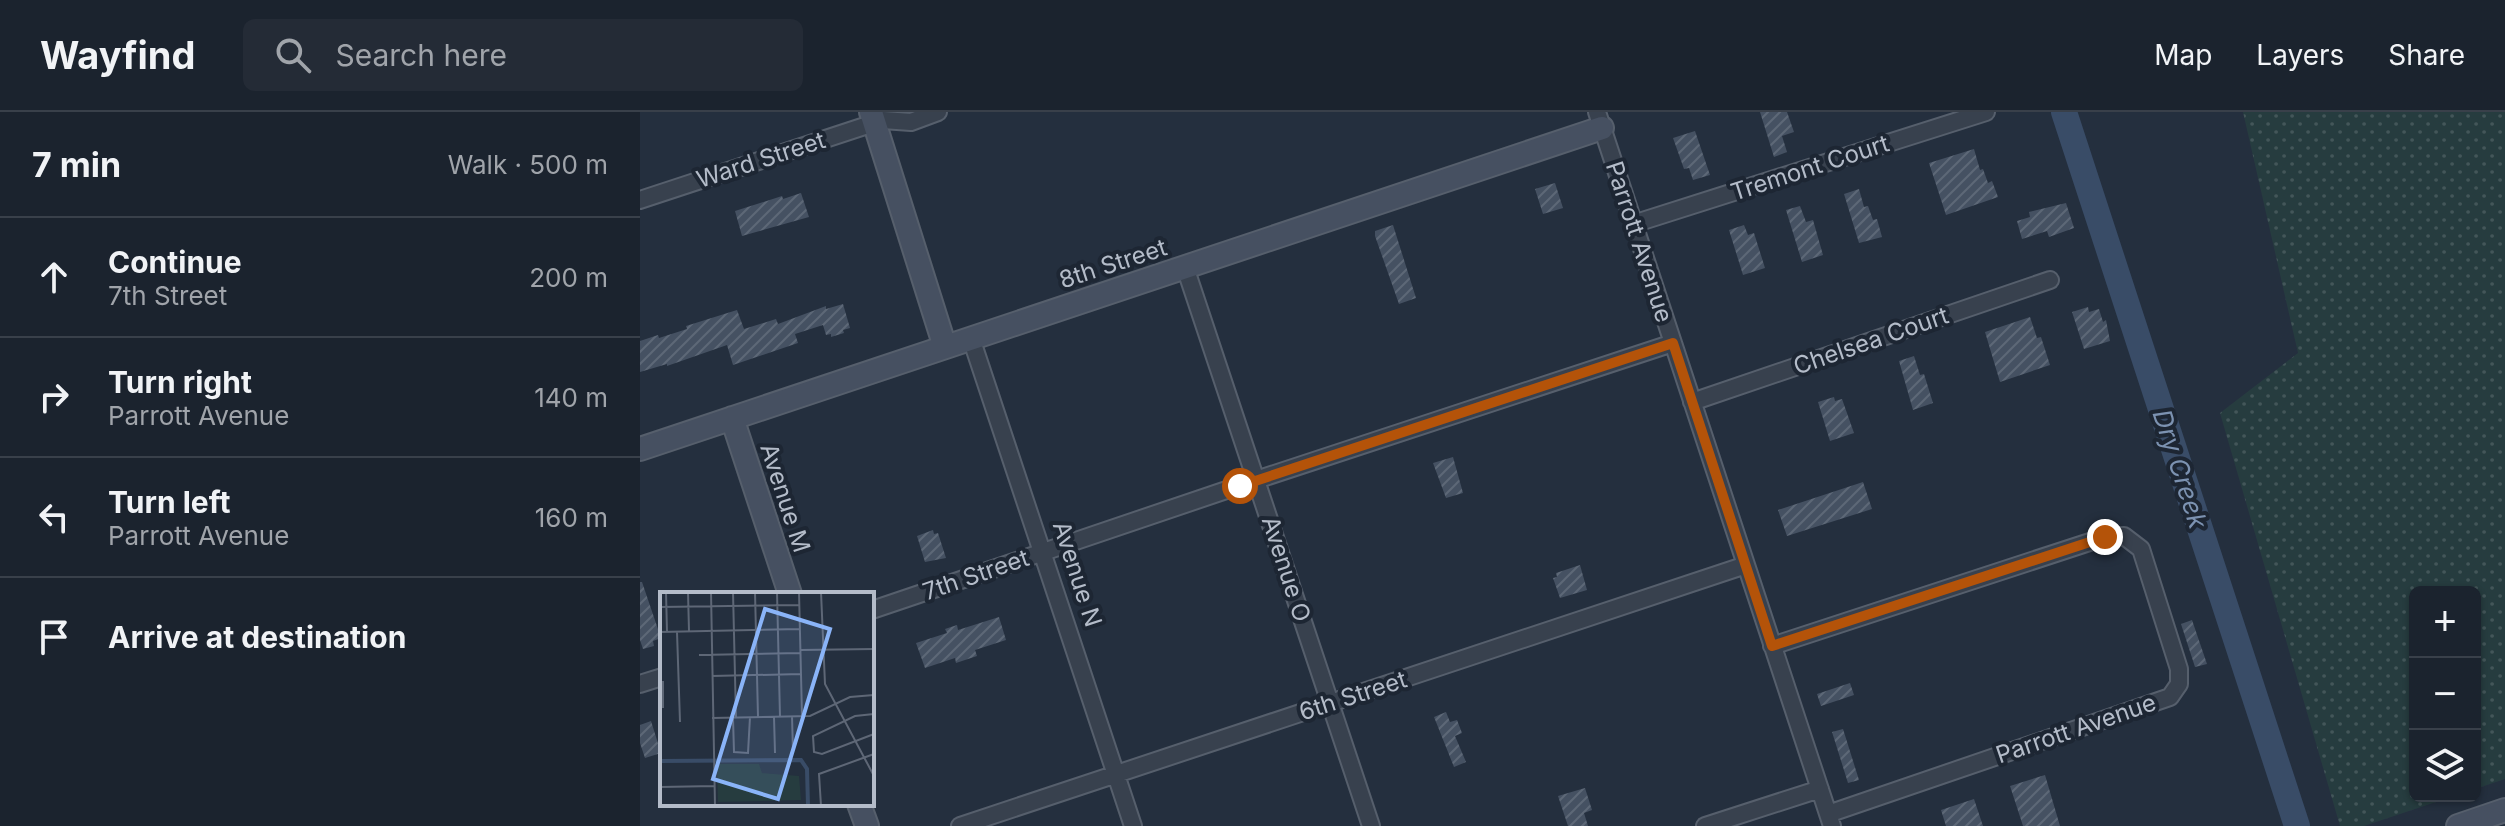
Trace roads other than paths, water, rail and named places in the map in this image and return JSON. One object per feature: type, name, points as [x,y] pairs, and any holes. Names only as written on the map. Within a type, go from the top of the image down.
[{"type":"street","name":"Ward Street","points":[[640,200],[879,117],[911,122],[938,112]]},
{"type":"street","name":"Tremont Court","points":[[1633,224],[1986,112]]},
{"type":"street","points":[[879,117],[945,347]]},
{"type":"street","name":"Parrott Avenue","points":[[1599,120],[1772,646],[1830,820],[2170,697],[2179,684],[2179,669],[2141,549],[2124,536],[2105,537],[1772,646]]},
{"type":"street","name":"8th Street","points":[[640,449],[1185,267],[1599,120]]},
{"type":"street","name":"Avenue O","points":[[1185,267],[1371,826]]},
{"type":"street","name":"Chelsea Court","points":[[1692,402],[2050,280]]},
{"type":"street","name":"Avenue N","points":[[971,338],[1133,826]]},
{"type":"street","name":"7th Street","points":[[874,609],[1673,343]]},
{"type":"street","name":"Avenue M","points":[[732,418],[789,592]]},
{"type":"street","name":"6th Street","points":[[960,826],[1746,565]]},
{"type":"street","points":[[640,684],[660,678]]},
{"type":"street","points":[[1705,826],[1820,789]]},
{"type":"street","points":[[860,806],[867,826]]},
{"type":"street","points":[[2458,826],[2505,810]]},
{"type":"waterway","name":"Dry Creek","points":[[2064,112],[2297,826]]}]
